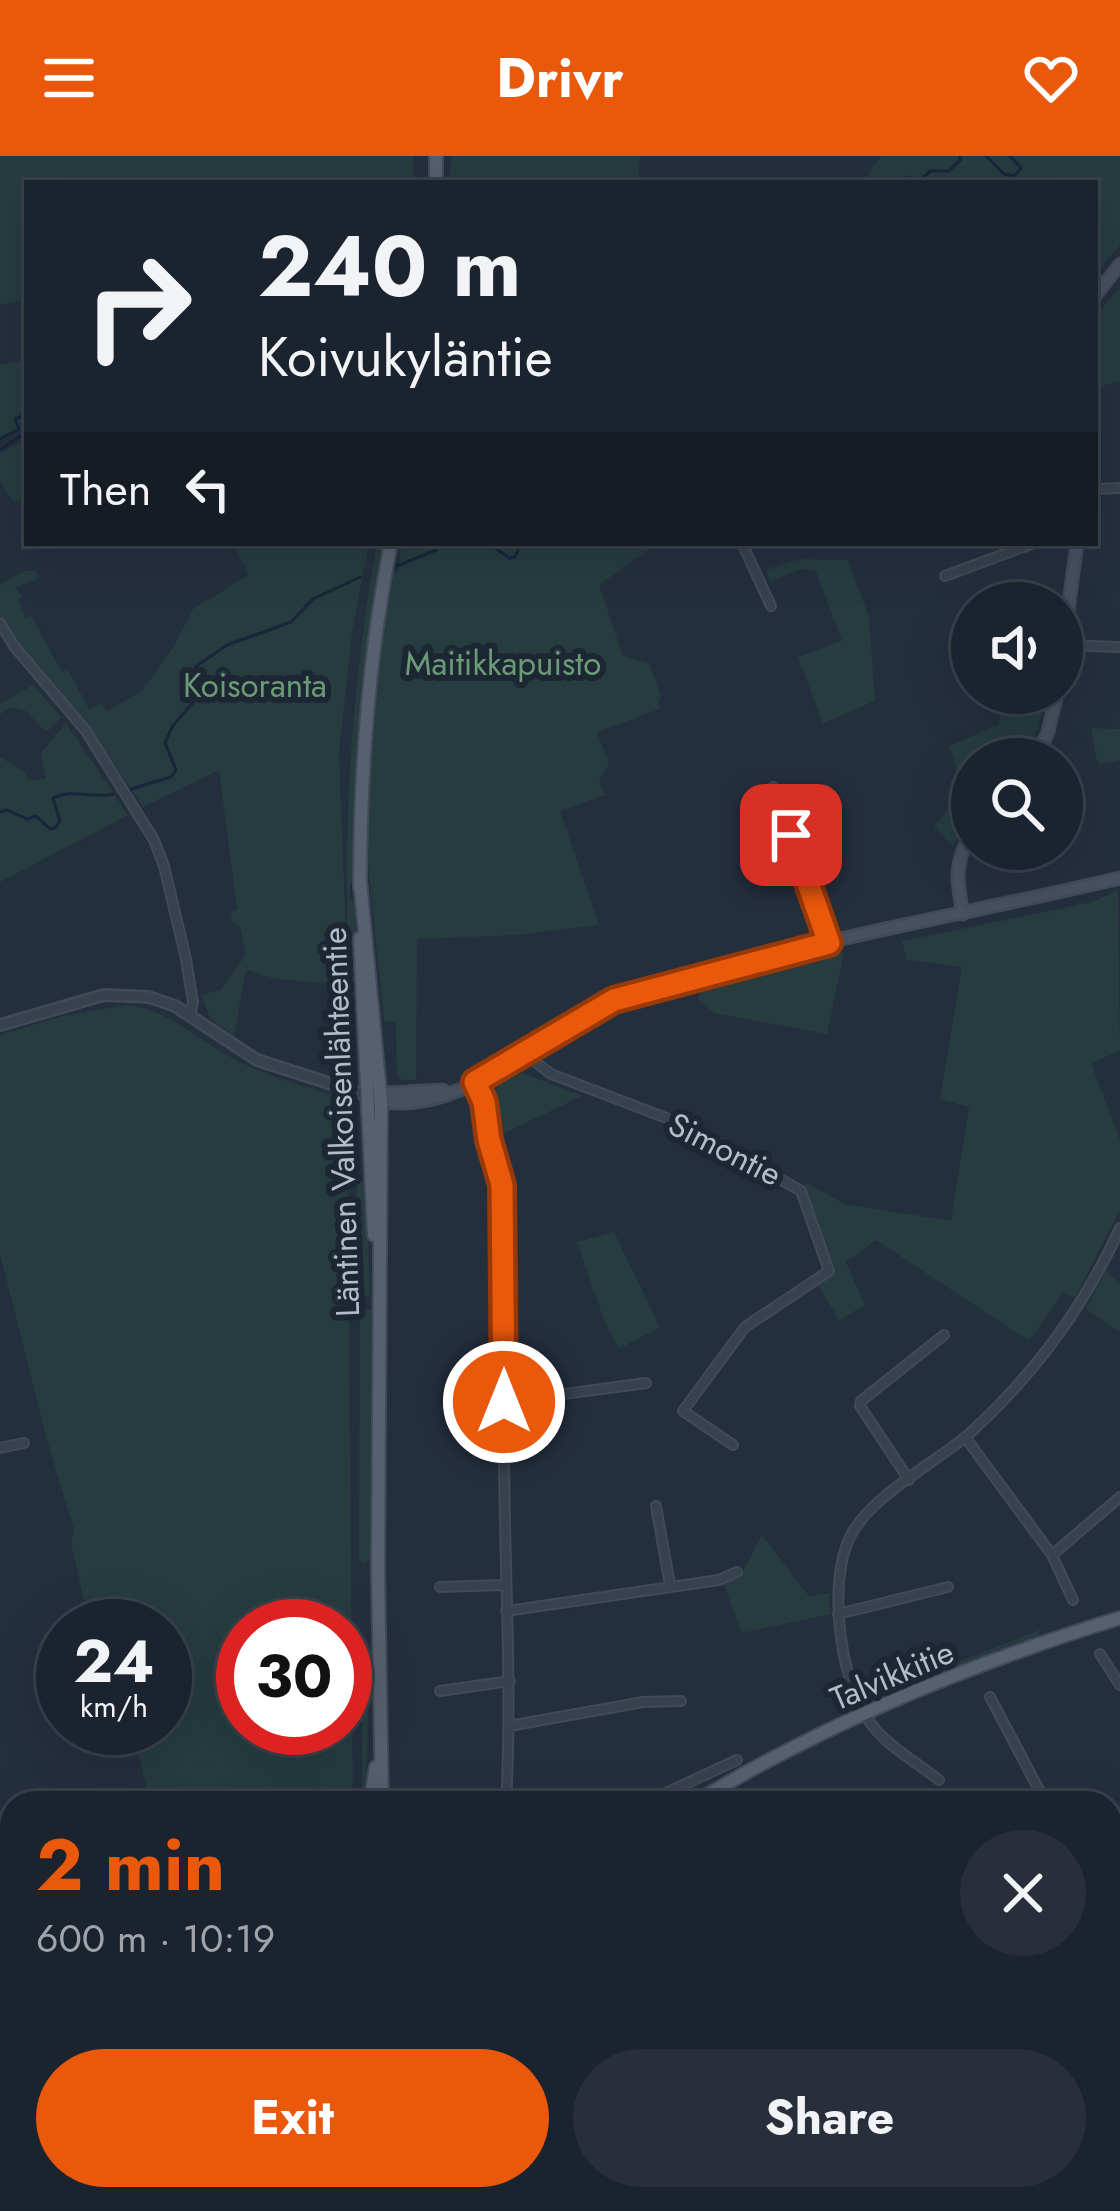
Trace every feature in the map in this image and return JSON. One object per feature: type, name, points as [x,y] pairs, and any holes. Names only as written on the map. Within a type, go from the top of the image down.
[{"type":"main road","points":[[1098,292],[1120,264]]},
{"type":"main road","name":"Läntinen Valkoisenlähteentie","points":[[382,1791],[376,1096],[360,880],[368,671],[390,546]]},
{"type":"main road","points":[[1072,582],[1077,546]]},
{"type":"main road","points":[[957,870],[963,914]]},
{"type":"main road","points":[[376,1096],[426,1100],[475,1082],[614,1000],[829,943],[1120,878]]},
{"type":"main road","name":"Talvikkitie","points":[[714,1791],[867,1713],[1120,1618]]},
{"type":"main road","name":"Läntinen Valkoisenlähteentie","points":[[372,1791],[380,1748]]},
{"type":"street","points":[[743,546],[771,606]]},
{"type":"street","points":[[945,576],[1026,546]]},
{"type":"street","points":[[0,623],[86,731],[154,840],[186,959],[193,1002],[190,1016]]},
{"type":"street","points":[[1083,646],[1120,647]]},
{"type":"street","points":[[773,788],[829,943]]},
{"type":"street","points":[[1,1010],[3,1024],[86,999],[125,993],[161,1000],[257,1060],[376,1096]]},
{"type":"street","name":"Simontie","points":[[524,1053],[551,1074],[690,1127],[801,1191],[830,1270],[745,1327],[682,1411],[733,1445]]},
{"type":"street","points":[[475,1082],[484,1102],[502,1185],[504,1402],[646,1383]]},
{"type":"street","points":[[940,1780],[874,1728],[844,1657],[838,1614],[841,1570],[851,1536],[867,1515],[965,1437],[1048,1351],[1120,1228]]},
{"type":"street","points":[[909,1480],[861,1401],[944,1335]]},
{"type":"street","points":[[503,1425],[510,1681],[506,1791]]},
{"type":"street","points":[[965,1437],[1052,1555],[1073,1600]]},
{"type":"street","points":[[0,1448],[24,1443]]},
{"type":"street","points":[[1052,1555],[1120,1497]]},
{"type":"street","points":[[656,1506],[670,1586]]},
{"type":"street","points":[[506,1611],[719,1580],[737,1572]]},
{"type":"street","points":[[440,1587],[504,1585]]},
{"type":"street","points":[[838,1614],[948,1587]]},
{"type":"street","points":[[1100,1654],[1120,1685]]},
{"type":"street","points":[[440,1690],[510,1681]]},
{"type":"street","points":[[990,1697],[1040,1791]]},
{"type":"street","points":[[509,1726],[643,1702],[681,1701]]},
{"type":"street","points":[[670,1791],[737,1760]]},
{"type":"green space","points":[[0,156],[413,156],[413,180],[24,180],[24,301],[0,305]]},
{"type":"green space","points":[[452,156],[640,156],[638,180],[449,180]]},
{"type":"green space","points":[[882,156],[1120,156],[1120,245],[1098,271],[1098,180],[868,180]]},
{"type":"green space","points":[[1120,287],[1120,381],[1098,387],[1098,313]]},
{"type":"green space","points":[[24,360],[24,428],[0,440],[0,364]]},
{"type":"green space","points":[[24,441],[24,497],[14,503],[0,481],[0,453]]},
{"type":"green space","name":"Koisoranta","points":[[234,546],[368,546],[352,632],[339,753],[348,988],[273,978],[250,970],[245,973],[234,1036],[210,1018],[201,995],[221,990],[246,954],[240,926],[232,921],[231,912],[237,910],[219,770],[143,807],[87,723],[10,632],[0,615],[0,585],[24,571],[36,571],[40,578],[16,587],[25,618],[31,615],[89,709],[102,703],[107,711],[142,691],[173,648],[193,609],[249,575]]},
{"type":"green space","points":[[377,546],[384,546],[362,681],[354,882],[350,883],[350,900],[355,901],[356,990],[347,941],[348,802],[363,630]]},
{"type":"green space","name":"Maitikkapuisto","points":[[402,546],[655,546],[599,585],[623,656],[649,663],[661,697],[660,709],[597,732],[609,764],[599,781],[605,795],[560,811],[599,925],[516,935],[417,939],[416,1080],[397,1075],[396,1022],[384,1021],[369,875],[371,726],[391,573],[398,571]]},
{"type":"green space","points":[[798,559],[848,560],[869,617],[875,701],[823,723],[798,657],[842,641],[816,571],[802,569],[770,581],[766,570]]},
{"type":"green space","points":[[33,685],[61,717],[49,730],[26,711],[12,707],[0,714],[0,704]]},
{"type":"green space","points":[[1001,714],[1042,714],[1032,738],[968,738],[998,725]]},
{"type":"green space","points":[[66,723],[128,815],[0,882],[0,757],[25,772],[28,780],[46,779],[41,753]]},
{"type":"green space","points":[[1091,728],[1120,729],[1120,760],[1097,761]]},
{"type":"green space","points":[[951,806],[951,845],[934,826]]},
{"type":"green space","points":[[1118,890],[1120,1051],[1091,1063],[1120,1140],[1120,1210],[1075,1297],[1063,1293],[1029,1341],[876,1240],[846,1262],[865,1305],[839,1320],[818,1285],[835,1269],[804,1182],[845,1204],[951,1221],[969,1107],[940,1099],[962,967],[907,960],[902,941],[1093,902]]},
{"type":"green space","points":[[844,953],[827,1034],[714,1013],[698,999],[702,987]]},
{"type":"green space","points":[[127,1005],[167,1018],[241,1062],[343,1098],[347,1105],[351,1599],[216,1599],[216,1755],[353,1755],[353,1791],[147,1791],[138,1755],[192,1755],[192,1599],[84,1599],[71,1543],[74,1530],[0,1254],[0,1035],[63,1016]]},
{"type":"green space","points":[[522,1073],[582,1096],[494,1138],[495,1091]]},
{"type":"green space","points":[[356,1182],[366,1182],[370,1296],[358,1296]]},
{"type":"green space","points":[[614,1232],[660,1327],[619,1349],[577,1242]]},
{"type":"green space","points":[[1106,1271],[1120,1284],[1120,1332],[1086,1309]]},
{"type":"green space","points":[[360,1310],[371,1310],[373,1555],[365,1564],[359,1561]]},
{"type":"green space","points":[[762,1535],[809,1596],[829,1593],[830,1614],[742,1633],[723,1582],[740,1577]]},
{"type":"green space","points":[[1040,1630],[1038,1638],[886,1693],[885,1690]]},
{"type":"green space","points":[[362,1755],[367,1755],[366,1788],[362,1788]]},
{"type":"waterway","points":[[921,180],[930,171],[949,171],[959,156]]},
{"type":"waterway","points":[[986,156],[1004,174],[1014,176],[1021,168],[1010,156]]},
{"type":"waterway","points":[[902,180],[921,180]]},
{"type":"waterway","points":[[0,439],[19,429],[15,419],[24,415]]},
{"type":"waterway","points":[[0,450],[22,435]]},
{"type":"waterway","points":[[397,566],[438,546]]},
{"type":"waterway","points":[[493,546],[509,558],[515,557],[520,546]]},
{"type":"waterway","points":[[128,790],[171,777],[176,770],[165,743],[196,699],[195,667],[227,645],[291,622],[313,599],[360,577]]},
{"type":"waterway","points":[[0,812],[7,810],[27,819],[36,816],[50,829],[60,821],[53,798],[113,794]]},
{"type":"route","points":[[504,1402],[502,1185],[484,1102],[475,1082],[614,1000],[829,943],[791,835]]}]
